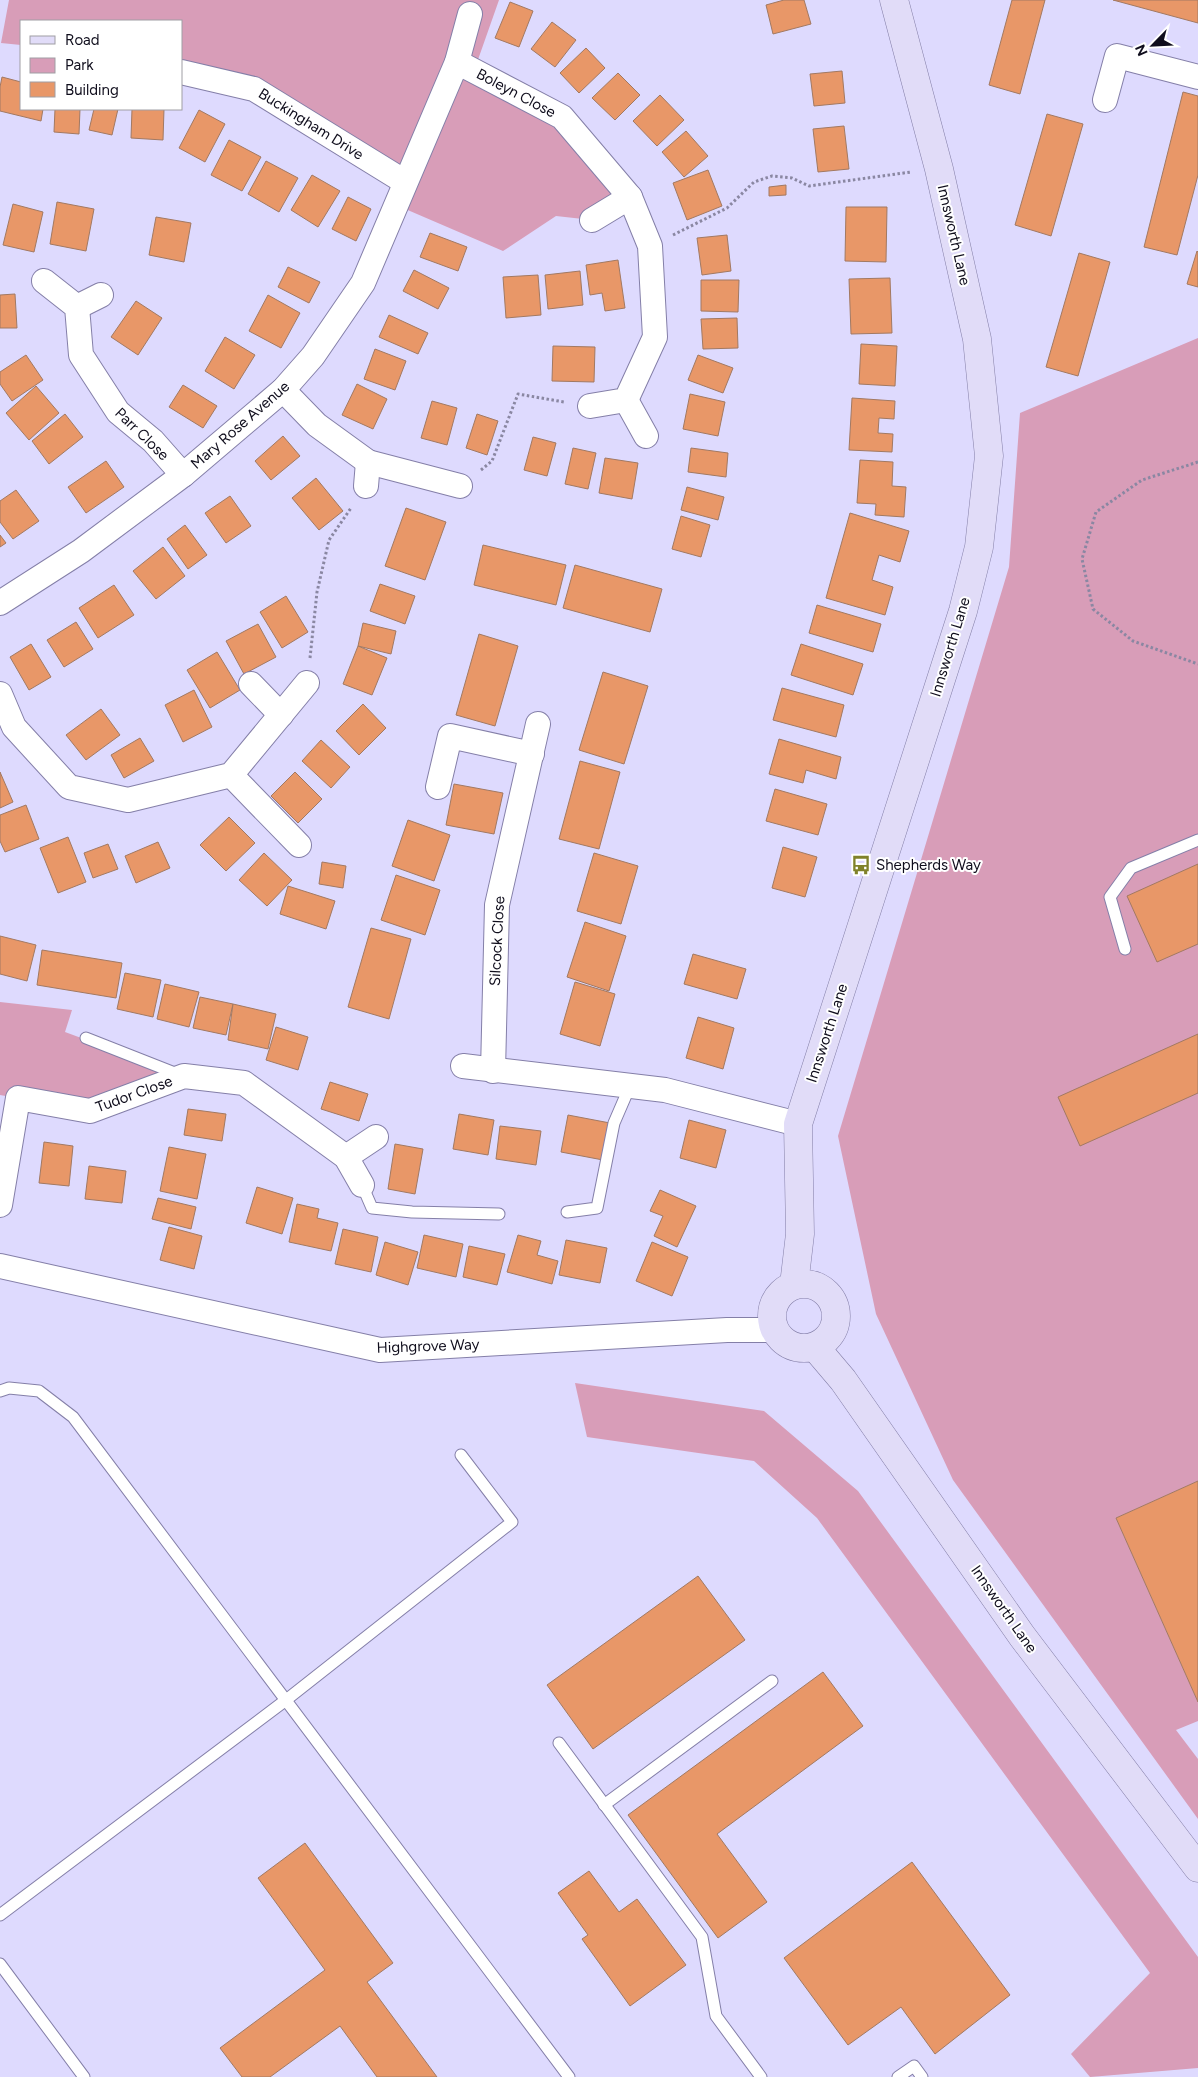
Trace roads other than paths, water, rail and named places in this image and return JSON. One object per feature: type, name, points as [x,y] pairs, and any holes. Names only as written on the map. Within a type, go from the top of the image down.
[{"type":"street","name":"Innsworth Lane","points":[[794,1285],[800,1234],[798,1124],[962,611],[979,547],[989,456],[978,348],[938,169],[894,0]]},
{"type":"street","name":"Mary Rose Avenue","points":[[0,603],[81,551],[184,475],[283,390],[313,356],[364,283],[456,62],[470,14]]},
{"type":"street","points":[[1106,100],[1117,56],[1198,77]]},
{"type":"street","name":"Boleyn Close","points":[[456,62],[562,118],[630,197],[650,246],[655,337],[626,400]]},
{"type":"street","name":"Buckingham Drive","points":[[182,72],[254,89],[405,182]]},
{"type":"street","points":[[592,220],[630,197]]},
{"type":"street","points":[[44,281],[77,307],[101,295]]},
{"type":"street","name":"Parr Close","points":[[77,307],[81,355],[118,412],[153,441],[184,475]]},
{"type":"street","points":[[283,390],[316,425],[368,462],[460,486]]},
{"type":"street","points":[[590,406],[626,400],[646,436]]},
{"type":"street","points":[[366,486],[368,462]]},
{"type":"street","points":[[0,694],[14,727],[68,787],[128,800],[231,776],[307,683]]},
{"type":"street","points":[[251,684],[281,714]]},
{"type":"street","name":"Silcock Close","points":[[492,1071],[497,905],[538,724]]},
{"type":"street","points":[[438,787],[450,736],[532,754]]},
{"type":"street","points":[[231,776],[300,845]]},
{"type":"street","points":[[463,1066],[492,1071],[665,1090],[798,1124]]},
{"type":"street","name":"Tudor Close","points":[[0,1205],[9,1097],[90,1111],[184,1076],[244,1083],[346,1157],[362,1185]]},
{"type":"street","points":[[346,1157],[376,1137]]},
{"type":"street","name":"Highgrove Way","points":[[0,1266],[380,1350],[727,1330],[774,1330]]},
{"type":"street","points":[[806,1284],[816,1286],[826,1292],[833,1302],[836,1315],[835,1326],[830,1336],[815,1347],[804,1349],[792,1347],[783,1341],[774,1330],[771,1319],[772,1308],[777,1298],[794,1285],[806,1284]]},
{"type":"street","name":"Innsworth Lane","points":[[815,1347],[843,1380],[1022,1636],[1198,1868]]},
{"type":"lane","points":[[1124,949],[1110,897],[1130,868],[1198,840]]},
{"type":"lane","points":[[86,1038],[184,1076]]},
{"type":"lane","points":[[567,1212],[597,1208],[614,1123],[630,1086]]},
{"type":"lane","points":[[362,1185],[372,1208],[412,1212],[499,1214]]},
{"type":"lane","points":[[0,1391],[9,1388],[39,1391],[73,1417],[570,2077]]},
{"type":"lane","points":[[0,1915],[286,1700],[512,1522],[461,1455]]},
{"type":"lane","points":[[604,1805],[772,1681]]},
{"type":"lane","points":[[558,1743],[702,1937],[716,2016],[761,2077]]},
{"type":"lane","points":[[0,1964],[84,2077]]},
{"type":"lane","points":[[898,2077],[914,2066],[922,2077]]},
{"type":"place","name":"Shepherds Way","points":[[861,865]]}]
